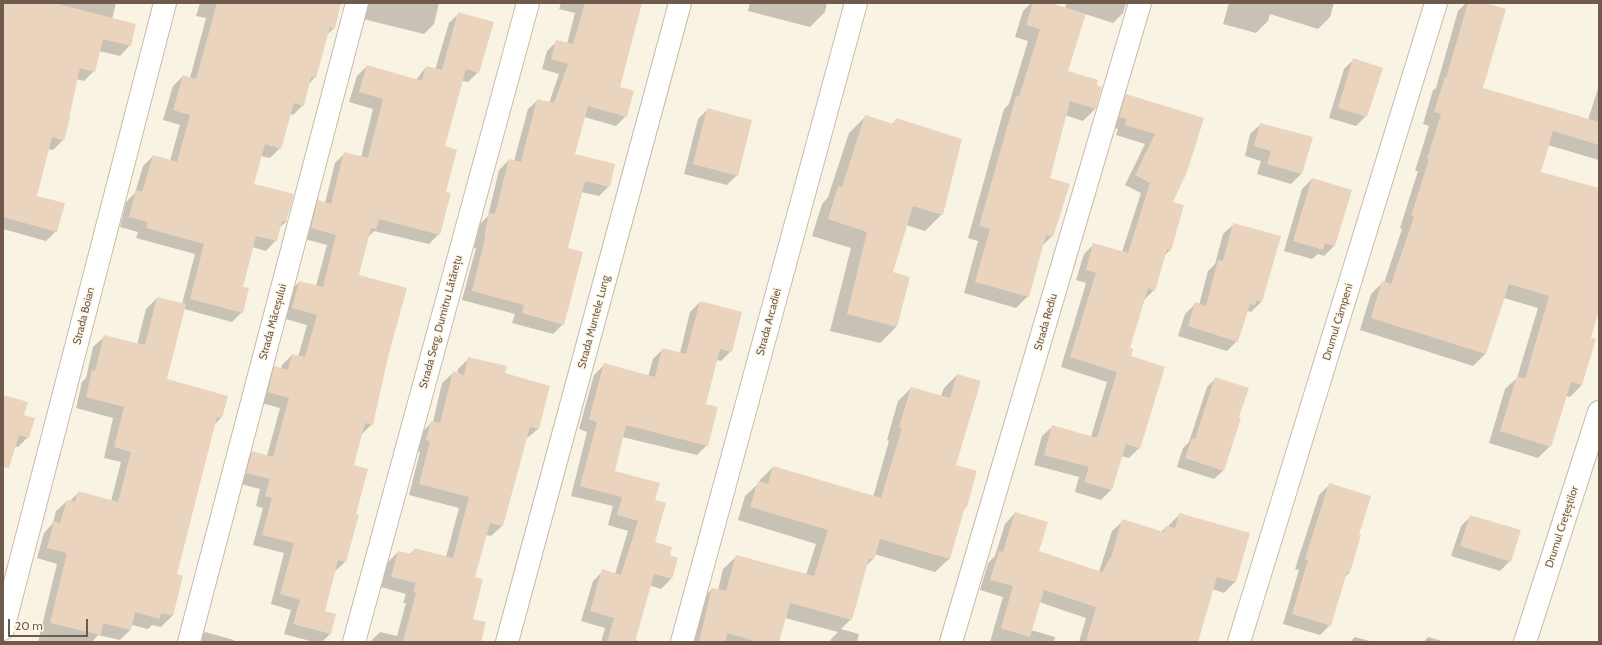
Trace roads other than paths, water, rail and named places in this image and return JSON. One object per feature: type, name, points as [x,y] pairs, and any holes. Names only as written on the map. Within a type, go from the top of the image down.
[{"type":"street","name":"Strada Boian","points":[[3,629],[165,3]]},
{"type":"street","name":"Strada Măceșului","points":[[189,642],[357,3]]},
{"type":"street","name":"Strada Serg. Dumitru Lătărețu","points":[[354,642],[528,3]]},
{"type":"street","name":"Strada Muntele Lung","points":[[507,642],[680,3]]},
{"type":"street","name":"Strada Arcadiei","points":[[682,642],[856,3]]},
{"type":"street","name":"Strada Rediu","points":[[951,642],[1140,3]]},
{"type":"street","name":"Drumul Câmpeni","points":[[1239,642],[1436,3]]},
{"type":"street","name":"Drumul Crețeștilor","points":[[1525,642],[1599,412]]}]
